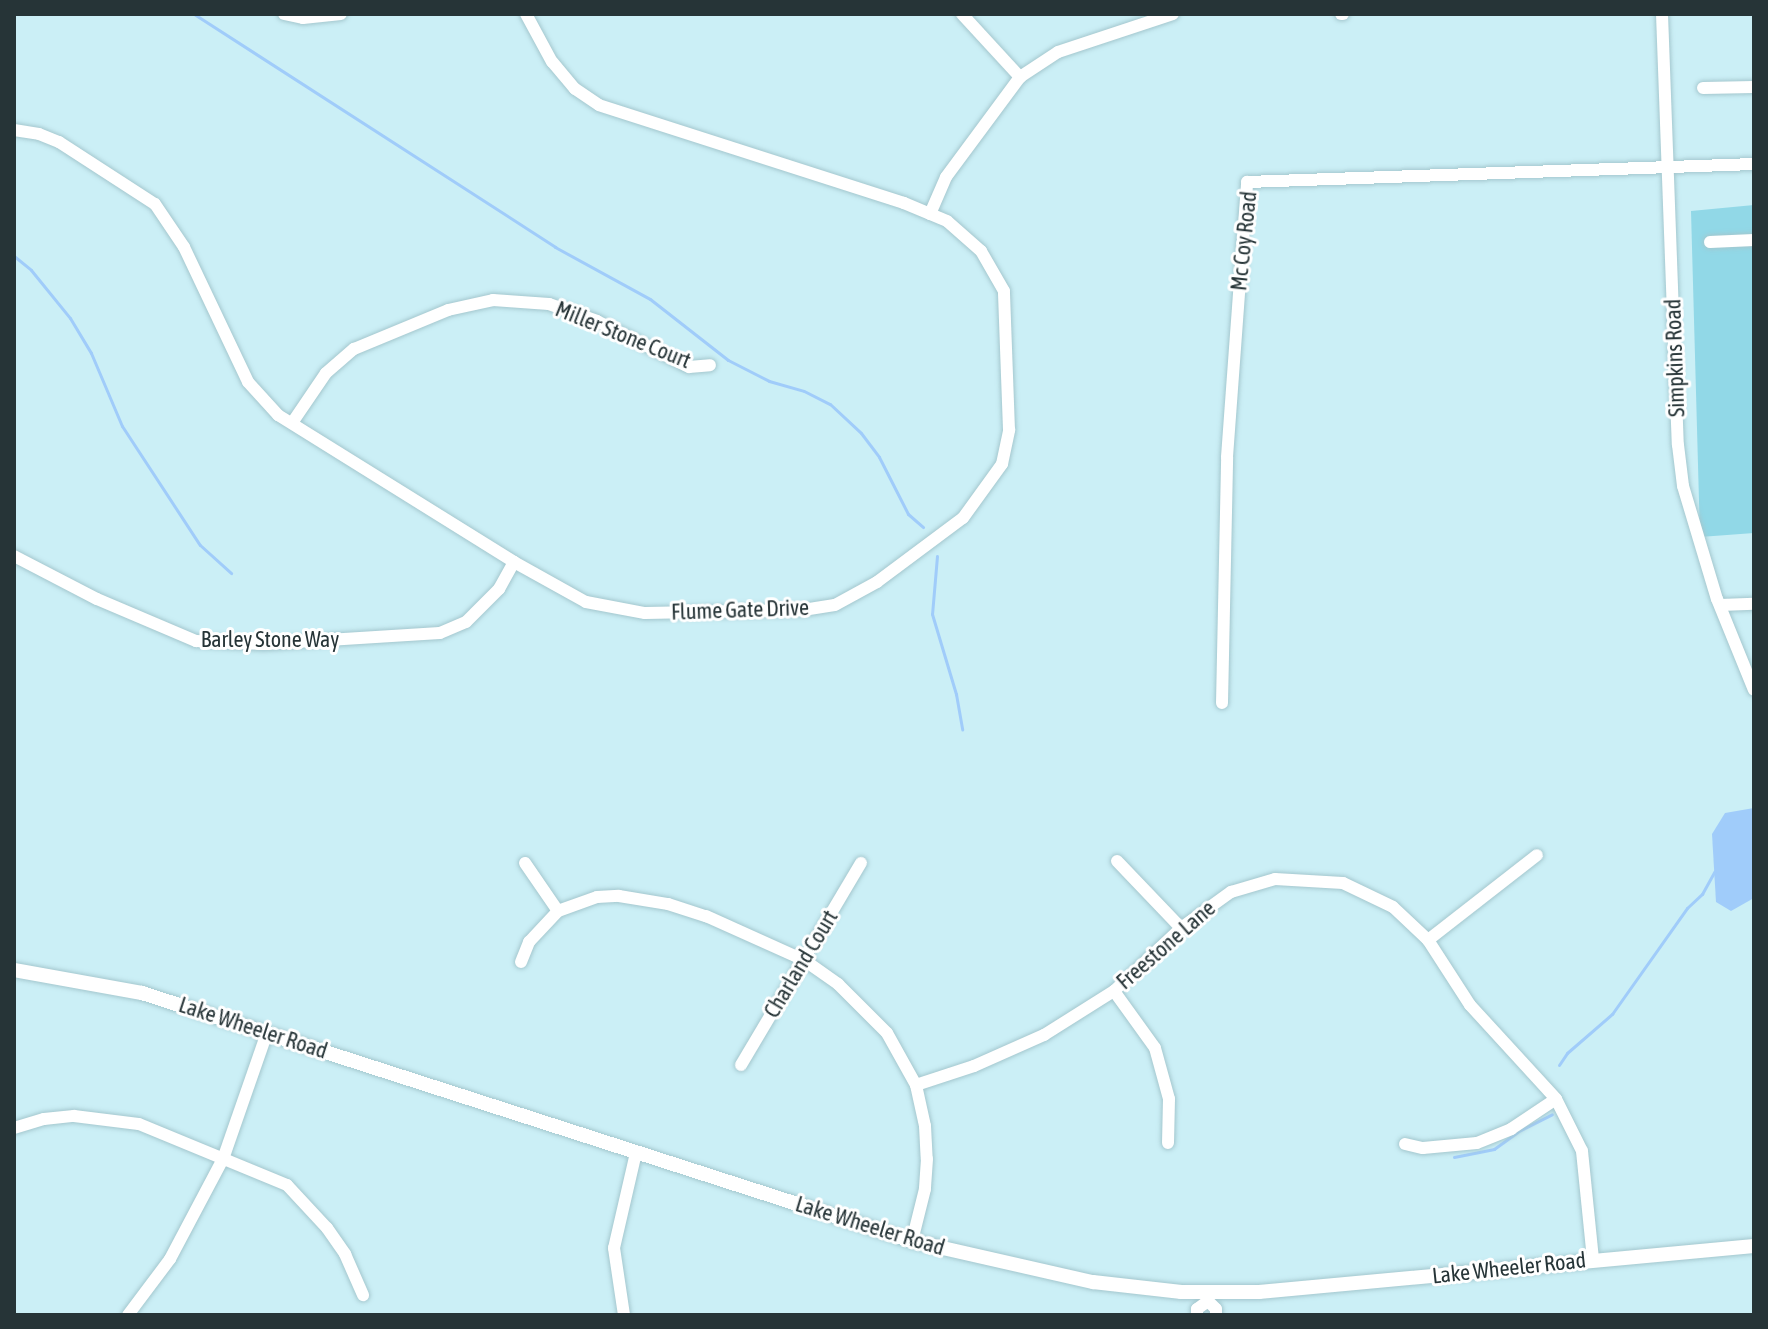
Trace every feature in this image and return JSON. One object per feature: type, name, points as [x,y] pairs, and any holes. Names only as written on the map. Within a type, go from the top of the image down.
[{"type":"street","points":[[284,14],[303,18],[341,14]]},
{"type":"street","name":"Flume Gate Drive","points":[[14,130],[39,134],[59,142],[155,204],[184,247],[248,382],[264,403],[514,562],[586,602],[645,613],[803,610],[835,605],[877,582],[963,518],[1002,464],[1009,430],[1004,291],[981,251],[947,221],[930,214],[599,105],[575,89],[552,62],[526,14]]},
{"type":"street","points":[[962,14],[1020,77]]},
{"type":"street","points":[[930,214],[946,177],[1020,77],[1058,52],[1173,14]]},
{"type":"street","name":"Simpkins Road","points":[[1662,14],[1678,445],[1690,516],[1720,605],[1754,690]]},
{"type":"street","points":[[1703,88],[1754,87]]},
{"type":"street","points":[[1669,169],[1754,164]]},
{"type":"street","name":"Mc Coy Road","points":[[1222,703],[1227,457],[1247,182],[1669,169]]},
{"type":"street","points":[[1710,242],[1754,240]]},
{"type":"street","name":"Miller Stone Court","points":[[292,423],[326,373],[354,349],[448,310],[493,300],[549,304],[597,321],[689,367],[710,365]]},
{"type":"street","name":"Barley Stone Way","points":[[14,556],[97,599],[196,641],[264,644],[440,633],[466,622],[499,589],[514,562]]},
{"type":"street","points":[[1720,605],[1754,604]]},
{"type":"street","points":[[1428,940],[1537,855]]},
{"type":"street","points":[[1117,861],[1181,928]]},
{"type":"street","points":[[525,863],[558,911]]},
{"type":"street","name":"Charland Court","points":[[741,1065],[861,863]]},
{"type":"street","name":"Freestone Lane","points":[[916,1085],[1017,1049],[1114,991],[1181,928],[1231,892],[1275,879],[1299,878],[1343,883],[1393,907],[1428,940],[1470,1005],[1556,1099],[1582,1151],[1593,1259]]},
{"type":"street","points":[[521,962],[529,942],[558,911],[597,897],[641,898],[706,916],[804,960],[870,1012],[901,1054],[916,1085],[925,1126],[927,1159],[925,1189],[912,1241]]},
{"type":"street","name":"Lake Wheeler Road","points":[[14,970],[142,993],[912,1241],[1093,1282],[1208,1297],[1754,1246]]},
{"type":"street","points":[[1114,991],[1155,1048],[1169,1099],[1168,1143]]},
{"type":"street","points":[[128,1315],[170,1259],[223,1159],[267,1033]]},
{"type":"street","points":[[1405,1144],[1423,1148],[1477,1143],[1511,1129],[1556,1099]]},
{"type":"street","points":[[14,1128],[44,1119],[108,1118],[139,1124],[287,1185],[327,1228],[345,1254],[363,1295]]},
{"type":"street","points":[[624,1315],[614,1248],[636,1153]]},
{"type":"street","points":[[1197,1315],[1197,1309],[1208,1297],[1216,1309],[1216,1315]]},
{"type":"shaded area","points":[[1754,205],[1754,533],[1700,537],[1691,211]]},
{"type":"shaded area","points":[[1754,808],[1754,898],[1731,911],[1716,902],[1712,834],[1725,813]]},
{"type":"waterway","points":[[194,14],[555,247],[650,299],[728,360],[769,381],[804,391],[830,404],[861,433],[879,457],[908,514],[923,527]]},
{"type":"waterway","points":[[14,256],[31,270],[70,318],[91,353],[122,426],[200,545],[231,573]]},
{"type":"waterway","points":[[937,556],[932,614],[956,694],[962,729]]},
{"type":"waterway","points":[[1559,1065],[1567,1053],[1612,1014],[1687,908],[1702,894],[1715,871]]},
{"type":"waterway","points":[[1454,1157],[1494,1149],[1517,1132],[1552,1114]]}]
